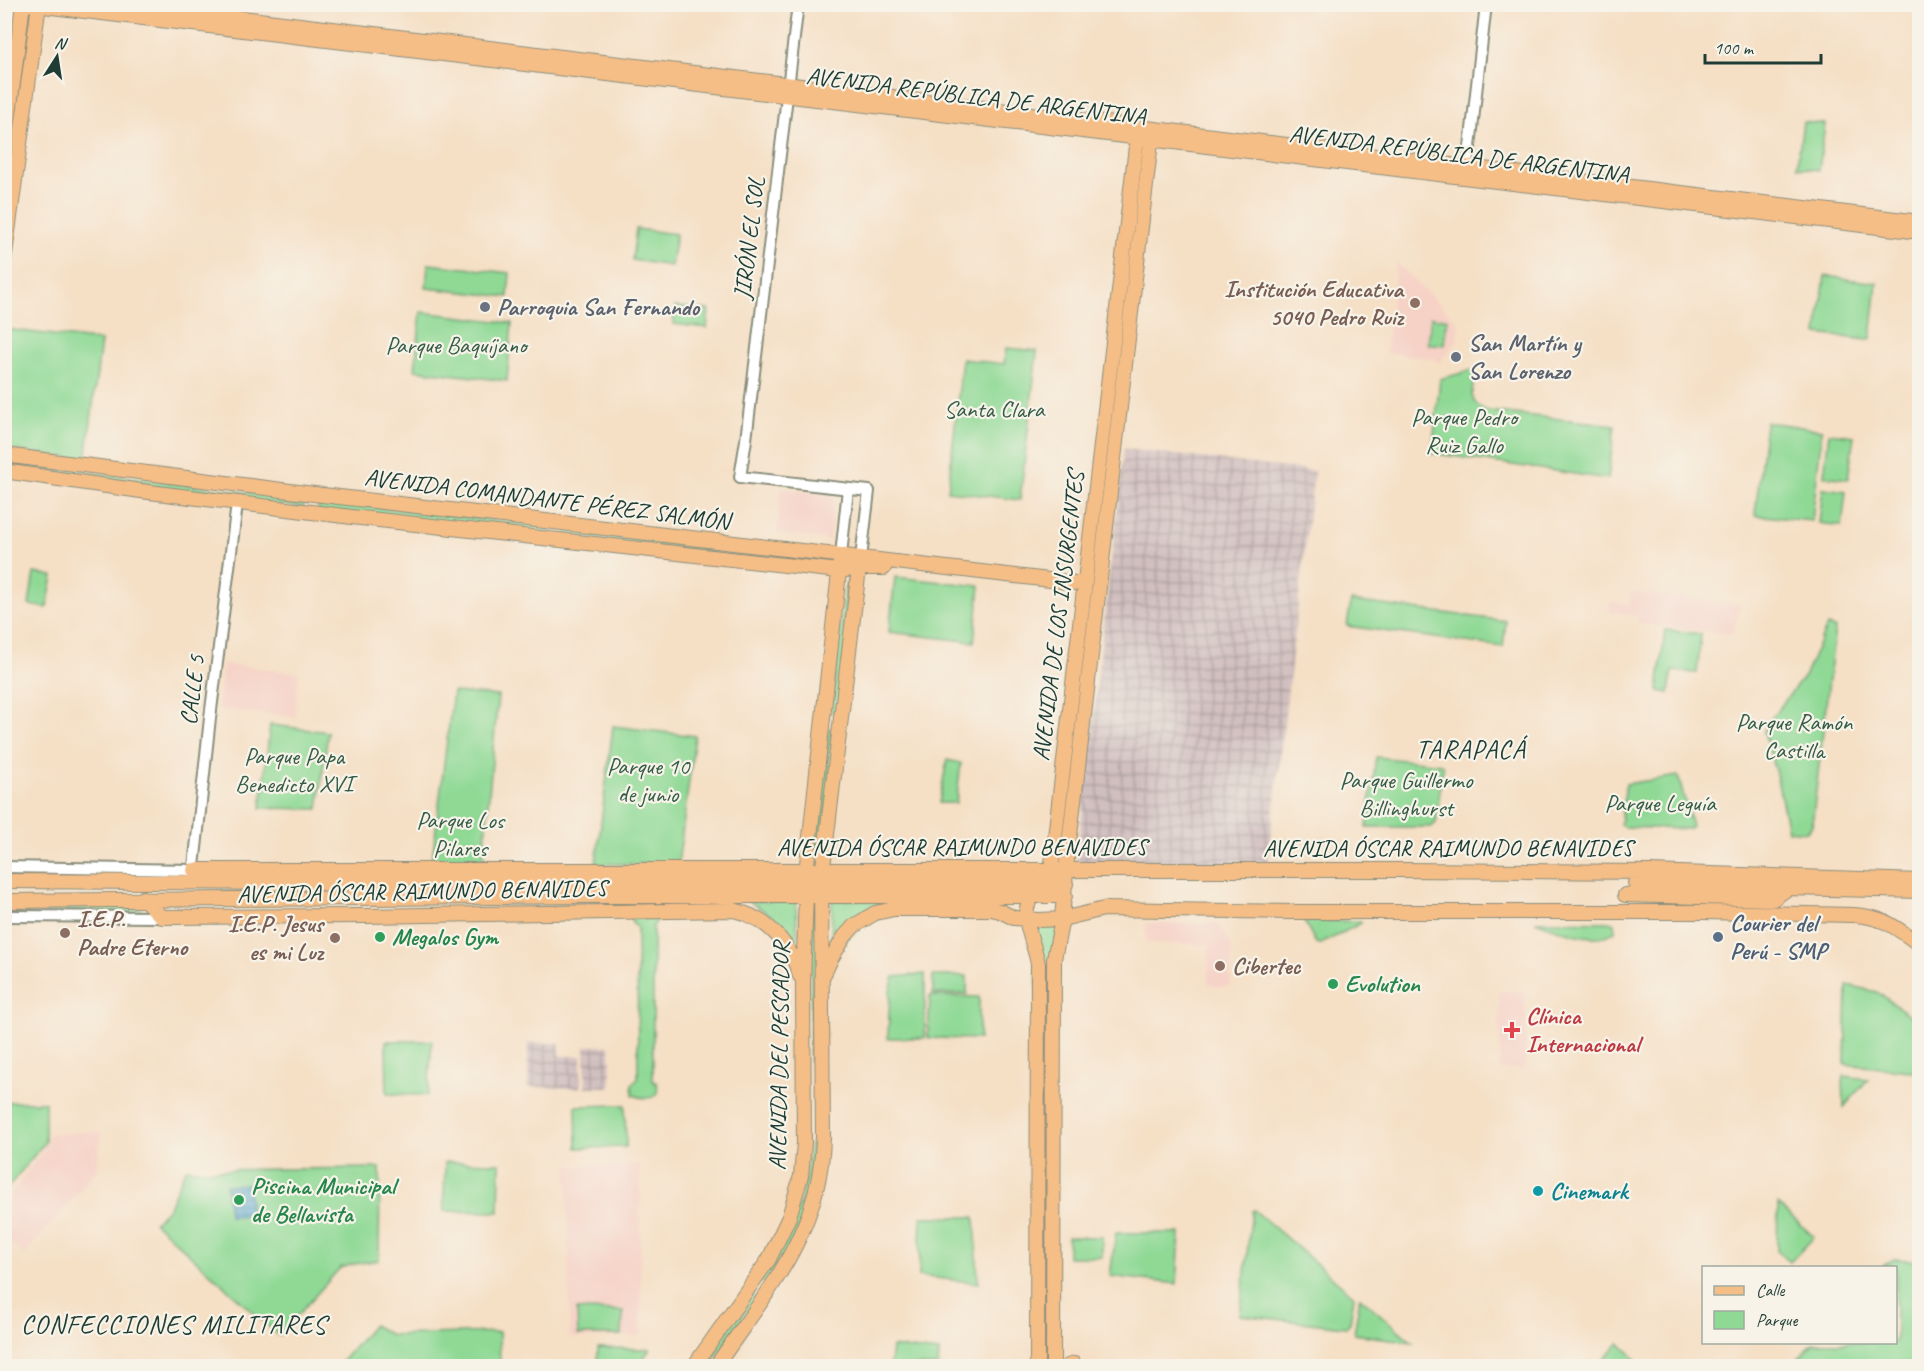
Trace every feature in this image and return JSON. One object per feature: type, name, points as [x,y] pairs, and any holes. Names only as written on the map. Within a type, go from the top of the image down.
[{"type":"main road","name":"AVENIDA REPÚBLICA DE ARGENTINA","points":[[127,4],[788,90]]},
{"type":"main road","name":"AVENIDA REPÚBLICA DE ARGENTINA","points":[[32,5],[788,90],[1467,172],[1920,222]]},
{"type":"main road","points":[[4,153],[32,5]]},
{"type":"main road","points":[[4,261],[32,5]]},
{"type":"main road","name":"AVENIDA DE LOS INSURGENTES","points":[[1021,919],[1050,870],[1137,132]]},
{"type":"main road","name":"AVENIDA DE LOS INSURGENTES","points":[[1053,1366],[1054,968],[1062,920],[1152,134]]},
{"type":"main road","name":"AVENIDA REPÚBLICA DE ARGENTINA","points":[[1467,172],[1920,232]]},
{"type":"main road","name":"AVENIDA COMANDANTE PÉREZ SALMÓN","points":[[4,455],[314,494],[841,555],[860,563],[891,569],[1083,588]]},
{"type":"main road","points":[[21,474],[18,465],[24,457]]},
{"type":"main road","name":"AVENIDA COMANDANTE PÉREZ SALMÓN","points":[[4,471],[237,504],[839,571],[860,563]]},
{"type":"main road","name":"AVENIDA DEL PESCADOR","points":[[694,1366],[769,1259],[794,1203],[801,1176],[804,1143],[803,984],[807,870],[841,555]]},
{"type":"main road","name":"AVENIDA DEL PESCADOR","points":[[716,1366],[782,1271],[800,1240],[815,1200],[822,1155],[822,870],[860,563]]},
{"type":"main road","points":[[823,721],[840,724]]},
{"type":"main road","points":[[1058,811],[1073,813]]},
{"type":"main road","name":"AVENIDA ÓSCAR RAIMUNDO BENAVIDES","points":[[4,881],[147,882],[193,876],[1050,870],[1066,883]]},
{"type":"main road","name":"AVENIDA ÓSCAR RAIMUNDO BENAVIDES","points":[[4,901],[270,899],[603,890],[821,890],[1402,870],[1698,874],[1781,888],[1920,891]]},
{"type":"main road","points":[[1698,874],[1679,890],[1704,912]]},
{"type":"main road","name":"AVENIDA ÓSCAR RAIMUNDO BENAVIDES","points":[[193,876],[603,890],[730,897],[806,890]]},
{"type":"main road","name":"AVENIDA ÓSCAR RAIMUNDO BENAVIDES","points":[[1635,883],[1679,890],[1781,888],[1920,881]]},
{"type":"main road","points":[[124,882],[130,885],[133,891],[130,897],[124,899]]},
{"type":"main road","points":[[147,882],[139,890],[145,900],[162,917]]},
{"type":"main road","name":"AVENIDA ÓSCAR RAIMUNDO BENAVIDES","points":[[823,976],[836,949],[854,926],[888,903],[1033,896],[1066,883]]},
{"type":"main road","points":[[1781,888],[1790,914]]},
{"type":"main road","name":"AVENIDA ÓSCAR RAIMUNDO BENAVIDES","points":[[821,890],[888,903],[990,909],[1021,919],[1062,920],[1104,909],[1290,912],[1704,912],[1873,917],[1891,924],[1920,945]]},
{"type":"main road","name":"AVENIDA ÓSCAR RAIMUNDO BENAVIDES","points":[[1625,895],[1655,896],[1679,890]]},
{"type":"main road","points":[[1630,912],[1641,899],[1655,896]]},
{"type":"main road","points":[[730,897],[748,904],[762,914],[778,930],[785,944]]},
{"type":"main road","points":[[209,917],[270,899]]},
{"type":"main road","name":"AVENIDA ÓSCAR RAIMUNDO BENAVIDES","points":[[162,917],[377,916],[727,909],[747,913],[776,933],[796,964],[803,984]]},
{"type":"main road","points":[[1058,943],[1071,925],[1084,915]]},
{"type":"main road","points":[[1021,919],[1035,946],[1038,965],[1037,1365],[1053,1366]]},
{"type":"main road","points":[[1038,1253],[1054,1253]]},
{"type":"street","name":"JIRÓN EL SOL","points":[[798,4],[740,477],[848,489]]},
{"type":"street","points":[[1467,172],[1486,4]]},
{"type":"street","points":[[841,555],[848,489],[869,492],[860,563]]},
{"type":"street","name":"CALLE 5","points":[[193,876],[237,504]]},
{"type":"street","name":"AVENIDA ÓSCAR RAIMUNDO BENAVIDES","points":[[4,867],[193,876]]},
{"type":"street","name":"AVENIDA ÓSCAR RAIMUNDO BENAVIDES","points":[[4,916],[162,917]]},
{"type":"shaded area","name":"Institución Educativa 5040 Pedro Ruiz","points":[[1396,262],[1458,323],[1457,341],[1439,363],[1434,358],[1386,353]]},
{"type":"shaded area","points":[[1124,449],[1314,471],[1267,866],[1076,866]]},
{"type":"shaded area","points":[[781,488],[835,495],[829,540],[777,533]]},
{"type":"shaded area","points":[[1631,592],[1740,605],[1733,634],[1637,623],[1638,616],[1609,612],[1610,601],[1630,604]]},
{"type":"shaded area","points":[[223,664],[299,673],[295,717],[218,709]]},
{"type":"shaded area","name":"Cibertec","points":[[1146,923],[1219,924],[1232,948],[1230,986],[1214,987],[1208,984],[1209,944],[1146,943]]},
{"type":"shaded area","name":"Clínica Internacional","points":[[1525,991],[1525,1069],[1500,1069],[1499,992]]},
{"type":"shaded area","points":[[528,1043],[560,1043],[560,1056],[581,1056],[581,1088],[528,1087]]},
{"type":"shaded area","points":[[585,1046],[610,1046],[611,1087],[586,1087]]},
{"type":"shaded area","points":[[101,1132],[97,1170],[24,1255],[5,1239],[5,1203],[47,1143],[49,1134]]},
{"type":"shaded area","points":[[640,1165],[641,1336],[570,1338],[567,1166]]},
{"type":"green space","points":[[28,12],[36,13],[5,236],[5,178]]},
{"type":"green space","points":[[1803,122],[1825,124],[1819,170],[1797,167]]},
{"type":"green space","points":[[636,229],[676,234],[671,266],[632,260]]},
{"type":"green space","points":[[428,264],[510,273],[508,297],[426,288]]},
{"type":"green space","points":[[1825,276],[1877,283],[1871,338],[1868,340],[1817,334]]},
{"type":"green space","points":[[675,307],[709,310],[707,328],[673,324]]},
{"type":"green space","name":"Parque Baquíjano","points":[[421,312],[512,323],[507,381],[415,370]]},
{"type":"green space","points":[[1121,314],[1127,314],[1062,866],[1055,866]]},
{"type":"green space","points":[[1431,317],[1447,319],[1444,345],[1428,344]]},
{"type":"green space","points":[[5,329],[101,341],[86,460],[5,449]]},
{"type":"green space","name":"Santa Clara","points":[[1006,348],[1037,351],[1020,500],[948,491],[962,359],[1004,364]]},
{"type":"green space","name":"Parque Pedro Ruiz Gallo","points":[[1476,369],[1472,389],[1473,399],[1480,408],[1487,411],[1615,425],[1608,479],[1432,453],[1440,379]]},
{"type":"green space","points":[[1766,422],[1822,430],[1812,521],[1755,515]]},
{"type":"green space","points":[[1829,433],[1854,436],[1848,479],[1824,476]]},
{"type":"green space","points":[[30,465],[300,499],[304,501],[303,508],[28,468]]},
{"type":"green space","points":[[1823,488],[1846,491],[1842,526],[1819,523]]},
{"type":"green space","points":[[321,501],[546,526],[551,534],[319,512],[318,506]]},
{"type":"green space","points":[[573,529],[714,547],[716,552],[566,536],[568,531]]},
{"type":"green space","points":[[34,573],[53,576],[47,608],[29,605]]},
{"type":"green space","points":[[895,577],[980,586],[974,642],[889,632]]},
{"type":"green space","points":[[847,582],[850,583],[841,710],[839,713],[832,713],[831,710]]},
{"type":"green space","points":[[1351,601],[1506,621],[1503,647],[1347,626]]},
{"type":"green space","name":"Parque Ramón Castilla","points":[[1827,626],[1835,628],[1812,825],[1807,832],[1788,830],[1764,732],[1768,723],[1805,675]]},
{"type":"green space","points":[[1665,630],[1701,634],[1697,673],[1672,671],[1669,693],[1658,691]]},
{"type":"green space","name":"Parque Los Pilares","points":[[453,692],[498,696],[483,860],[432,861]]},
{"type":"green space","name":"Parque Papa Benedicto XVI","points":[[270,725],[328,732],[318,809],[261,808]]},
{"type":"green space","name":"Parque 10 de junio","points":[[613,726],[695,736],[678,864],[596,864]]},
{"type":"green space","points":[[829,728],[832,729],[829,753],[830,784],[820,862],[812,860]]},
{"type":"green space","name":"Parque Guillermo Billinghurst","points":[[1376,757],[1443,766],[1436,823],[1431,827],[1367,827]]},
{"type":"green space","points":[[947,760],[961,763],[956,803],[939,803]]},
{"type":"green space","name":"Parque Leguía","points":[[1678,776],[1692,826],[1689,829],[1623,827],[1620,825],[1626,784]]},
{"type":"green space","points":[[883,899],[883,906],[831,954],[832,900]]},
{"type":"green space","points":[[747,900],[796,902],[798,950],[777,920]]},
{"type":"green space","points":[[133,904],[145,913],[5,912],[5,905]]},
{"type":"green space","points":[[819,907],[819,1061],[810,1061],[812,908]]},
{"type":"green space","points":[[655,915],[658,919],[653,926],[653,1081],[657,1083],[658,1094],[646,1098],[633,1095],[632,1084],[638,1079],[637,927],[632,923],[631,918]]},
{"type":"green space","points":[[1304,921],[1361,921],[1361,923],[1321,944],[1316,943]]},
{"type":"green space","points":[[1535,921],[1614,922],[1615,931],[1607,935],[1586,937]]},
{"type":"green space","points":[[1034,926],[1058,927],[1050,1094],[1047,1095],[1044,1092],[1046,1075],[1041,1062]]},
{"type":"green space","points":[[925,974],[925,1038],[888,1038],[890,991],[894,977]]},
{"type":"green space","points":[[933,976],[967,976],[967,994],[933,994]]},
{"type":"green space","points":[[1847,985],[1877,992],[1919,1022],[1919,1072],[1845,1064]]},
{"type":"green space","points":[[930,996],[979,997],[979,1039],[928,1038]]},
{"type":"green space","points":[[386,1041],[432,1041],[428,1095],[387,1094]]},
{"type":"green space","points":[[1843,1076],[1868,1079],[1844,1107]]},
{"type":"green space","points":[[5,1102],[45,1102],[45,1142],[5,1191]]},
{"type":"green space","points":[[625,1105],[626,1147],[577,1148],[576,1106]]},
{"type":"green space","points":[[810,1144],[818,1145],[817,1165],[800,1227],[767,1285],[760,1281],[781,1247],[801,1201]]},
{"type":"green space","points":[[445,1162],[500,1163],[499,1212],[444,1211]]},
{"type":"green space","points":[[186,1168],[204,1170],[380,1168],[379,1260],[340,1268],[279,1336],[154,1222],[168,1209]]},
{"type":"green space","points":[[1778,1204],[1814,1237],[1790,1262],[1777,1251]]},
{"type":"green space","points":[[1254,1210],[1354,1296],[1350,1323],[1346,1327],[1240,1315],[1252,1211]]},
{"type":"green space","points":[[921,1217],[975,1217],[978,1283],[919,1276]]},
{"type":"green space","points":[[1116,1233],[1180,1233],[1177,1284],[1110,1276]]},
{"type":"green space","points":[[1068,1237],[1102,1237],[1102,1257],[1068,1257]]},
{"type":"green space","points":[[1894,1259],[1919,1261],[1919,1366],[1791,1366],[1812,1344],[1897,1344],[1897,1266],[1884,1266]]},
{"type":"green space","points":[[751,1294],[755,1299],[710,1366],[700,1366]]},
{"type":"green space","points":[[1360,1297],[1412,1342],[1354,1334]]},
{"type":"green space","points":[[577,1310],[623,1311],[622,1335],[578,1335]]},
{"type":"green space","points":[[373,1325],[391,1335],[499,1332],[500,1366],[338,1366]]},
{"type":"green space","points":[[1619,1343],[1636,1359],[1630,1366],[1597,1366]]},
{"type":"green space","points":[[892,1347],[939,1352],[938,1366],[890,1366]]},
{"type":"green space","points":[[598,1348],[650,1349],[638,1366],[597,1366]]},
{"type":"water","name":"Piscina Municipal de Bellavista","points":[[248,1184],[251,1215],[229,1216],[226,1185]]},
{"type":"place","name":"Institución Educativa 5040 Pedro Ruiz","points":[[1415,303]]},
{"type":"place","name":"Parroquia San Fernando","points":[[485,307]]},
{"type":"place","name":"San Martín y San Lorenzo","points":[[1456,357]]},
{"type":"place","name":"I.E.P. Padre Eterno","points":[[65,933]]},
{"type":"place","name":"Megalos Gym","points":[[380,937]]},
{"type":"place","name":"Courier del Perú - SMP","points":[[1718,937]]},
{"type":"place","name":"I.E.P. Jesus es mi Luz","points":[[335,938]]},
{"type":"place","name":"Cibertec","points":[[1220,966]]},
{"type":"place","name":"Evolution","points":[[1333,984]]},
{"type":"place","name":"Clínica Internacional","points":[[1512,1030]]},
{"type":"place","name":"Cinemark","points":[[1538,1191]]},
{"type":"place","name":"Piscina Municipal de Bellavista","points":[[239,1200]]},
{"type":"district","name":"TARAPACÁ","points":[[1471,749]]},
{"type":"district","name":"CONFECCIONES MILITARES","points":[[174,1324]]}]
